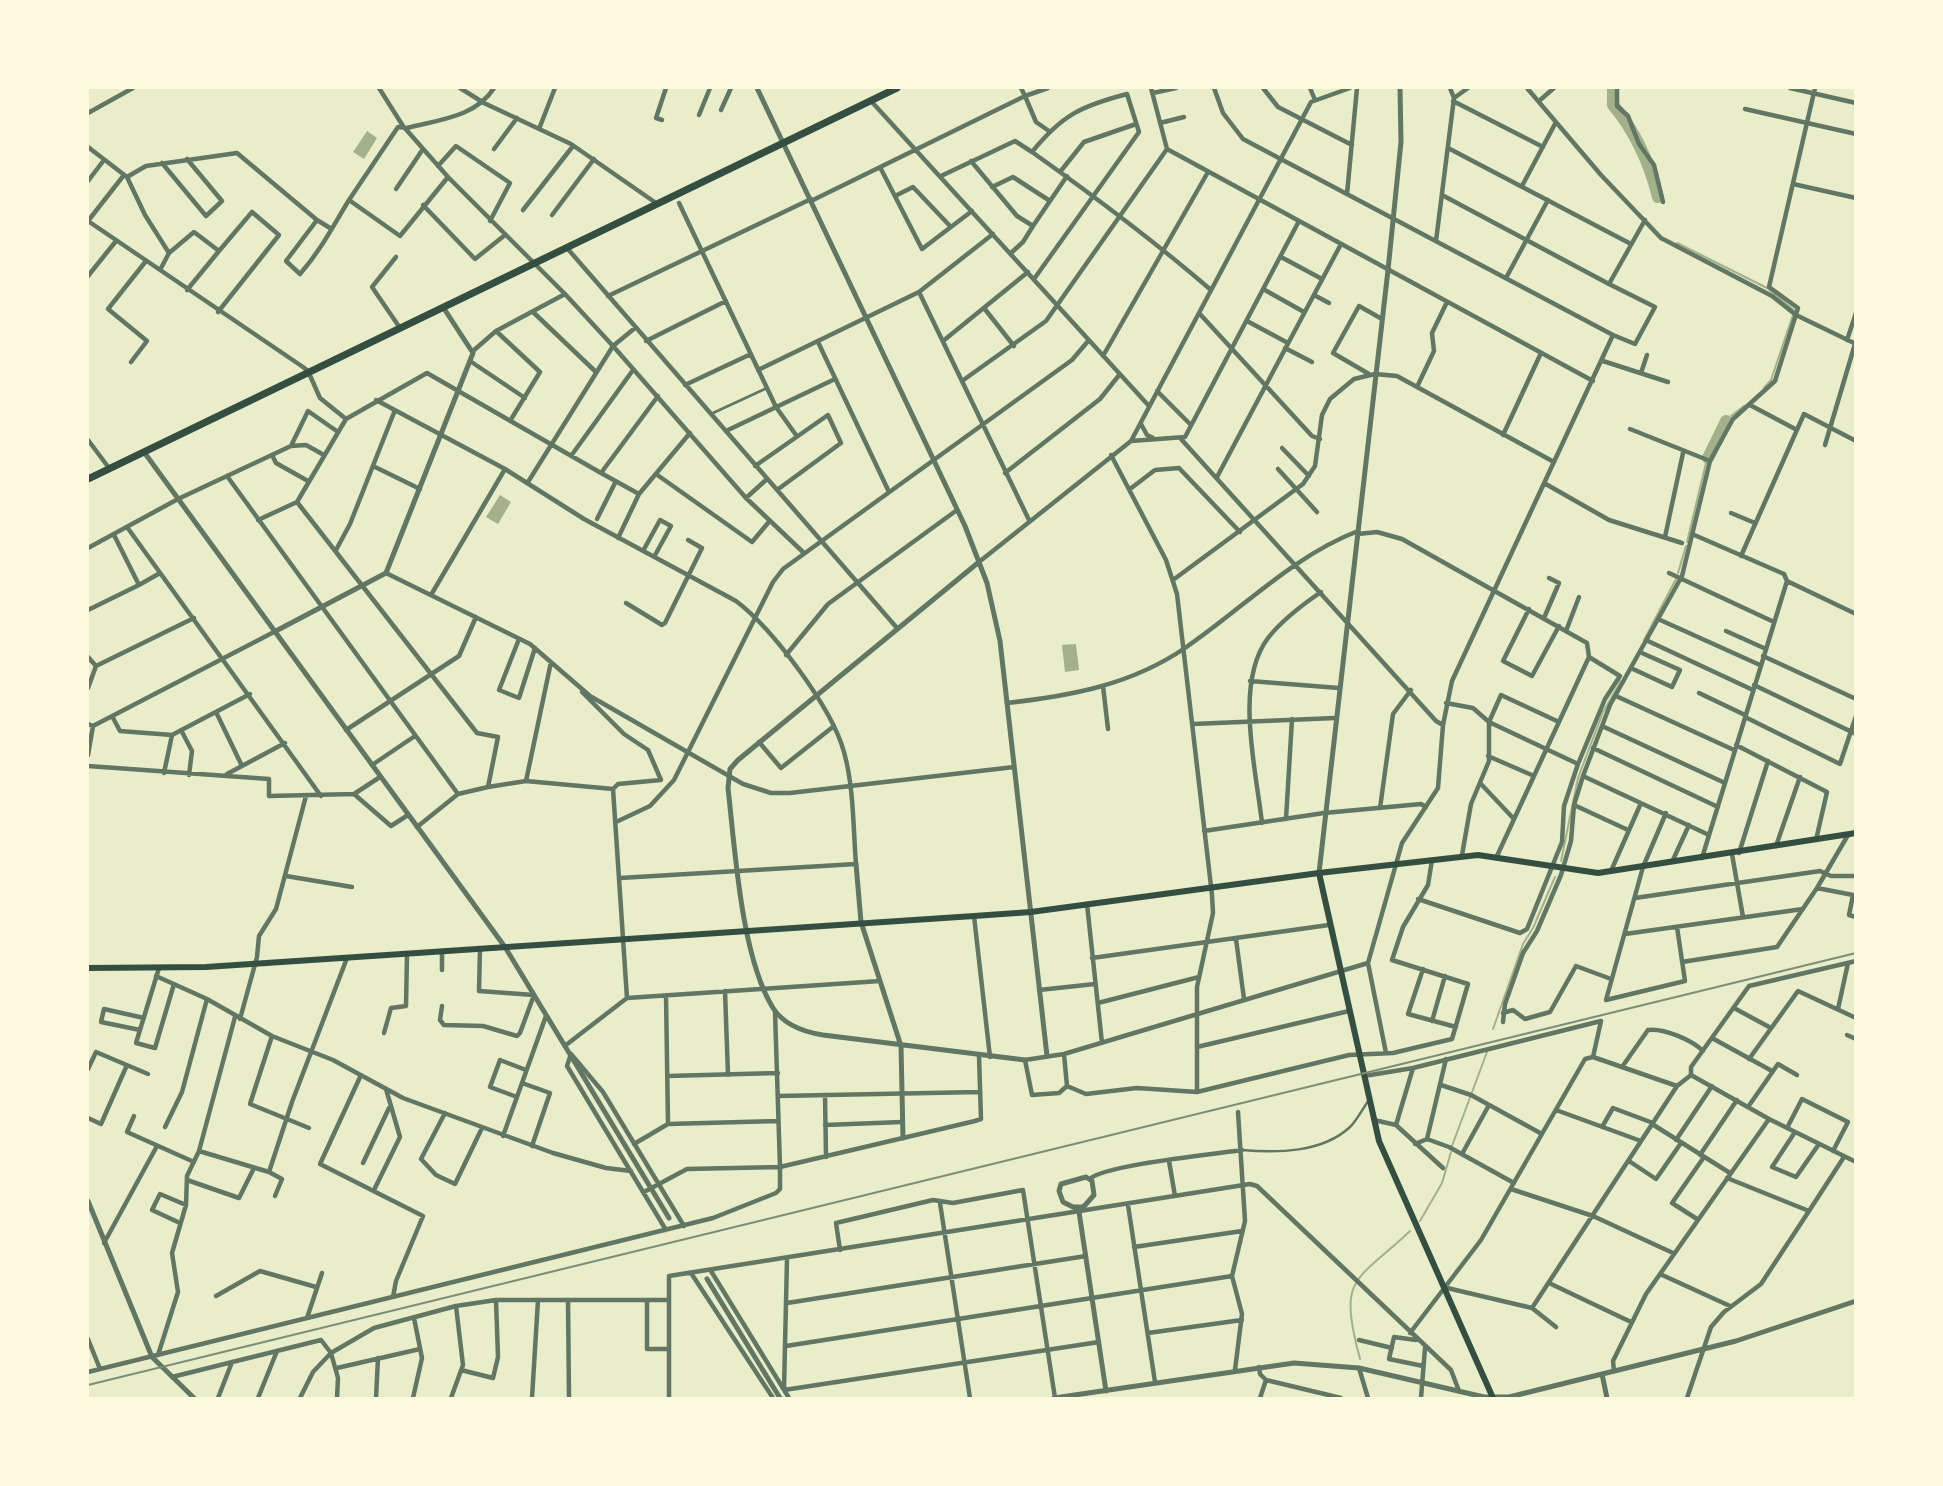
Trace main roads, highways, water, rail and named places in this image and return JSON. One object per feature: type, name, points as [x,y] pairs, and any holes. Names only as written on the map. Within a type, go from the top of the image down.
[{"type":"highway","points":[[88,479],[894,88]]},
{"type":"main road","points":[[88,968],[255,964],[1031,912],[1462,856],[1497,856],[1588,873],[1611,872],[1852,834]]},
{"type":"main road","points":[[1319,873],[1374,1121],[1391,1173],[1493,1398]]},
{"type":"waterway","points":[[1613,88],[1613,105],[1641,149],[1658,197]]},
{"type":"waterway","points":[[1677,243],[1767,288],[1794,310]]},
{"type":"waterway","points":[[1764,388],[1771,380],[1793,315]]},
{"type":"waterway","points":[[1731,416],[1744,406]]},
{"type":"waterway","points":[[1708,458],[1726,421]]},
{"type":"waterway","points":[[1687,542],[1706,463]]},
{"type":"waterway","points":[[1678,573],[1686,546]]},
{"type":"waterway","points":[[1644,640],[1676,579]]},
{"type":"waterway","points":[[1561,861],[1578,778],[1603,712],[1621,681]]},
{"type":"waterway","points":[[1493,1029],[1523,944],[1533,928],[1555,877]]},
{"type":"waterway","points":[[1452,1146],[1487,1052]]},
{"type":"waterway","points":[[1420,1221],[1442,1183],[1451,1152]]},
{"type":"waterway","points":[[1360,1359],[1351,1311],[1351,1296],[1356,1283],[1410,1231]]},
{"type":"railway","points":[[88,1385],[1856,953]]}]
